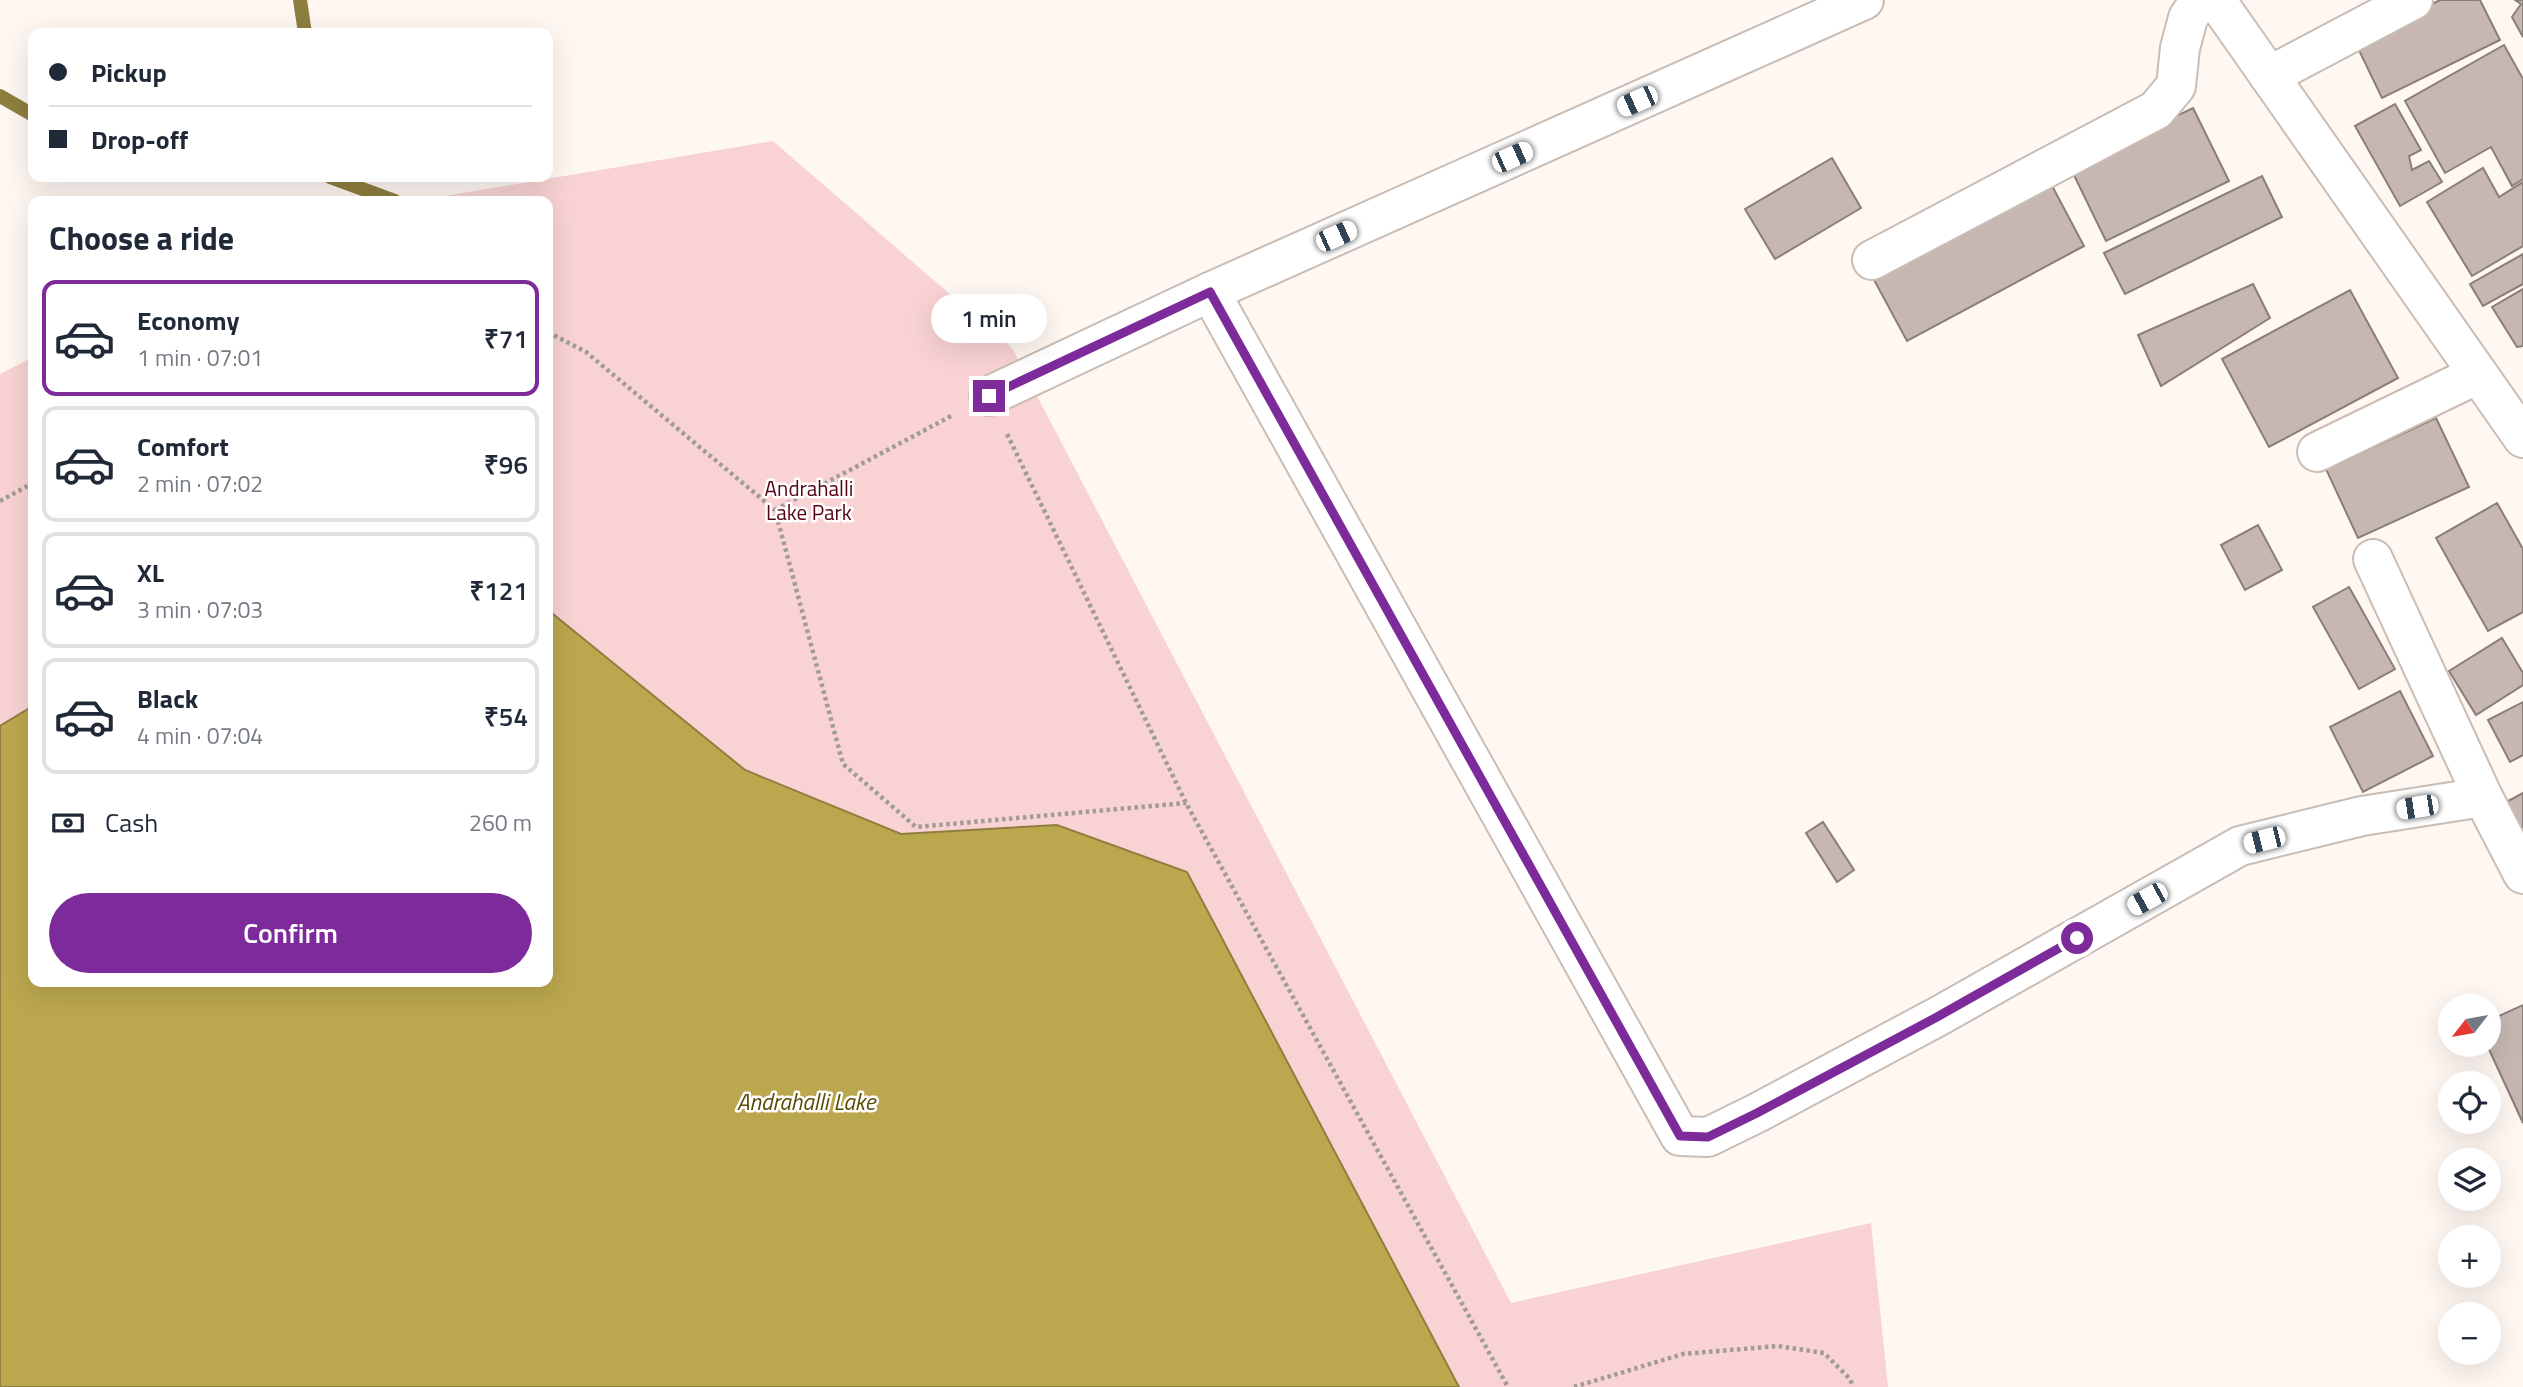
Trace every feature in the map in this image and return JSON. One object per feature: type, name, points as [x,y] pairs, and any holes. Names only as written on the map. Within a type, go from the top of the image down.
[{"type":"street","points":[[989,396],[1210,292],[1864,0]]},
{"type":"street","points":[[1872,260],[2156,110],[2176,86],[2185,29],[2200,0]]},
{"type":"street","points":[[2216,0],[2523,438]]},
{"type":"street","points":[[2269,76],[2413,0]]},
{"type":"street","points":[[1210,292],[1680,1136],[1708,1137],[1757,1113],[1937,1017],[2240,846],[2362,816],[2483,797]]},
{"type":"street","points":[[2318,452],[2478,374]]},
{"type":"street","points":[[2373,559],[2483,797],[2523,874]]},
{"type":"path","points":[[553,335],[586,352],[775,510],[843,764],[916,828],[1186,803]]},
{"type":"path","points":[[775,510],[989,396],[1186,803],[1508,1387]]},
{"type":"path","points":[[0,501],[28,486]]},
{"type":"path","points":[[1574,1387],[1683,1354],[1778,1346],[1824,1353],[1850,1379],[1853,1387]]},
{"type":"green space","name":"Andrahalli Lake Park","points":[[773,141],[1012,348],[1511,1303],[1871,1223],[1888,1387],[1459,1387],[1187,872],[1057,825],[901,834],[745,770],[553,614],[553,196],[445,196],[528,182],[553,182],[553,178]]},
{"type":"green space","points":[[28,360],[28,709],[0,726],[0,374]]},
{"type":"water","name":"Andrahalli Lake","points":[[553,614],[745,770],[901,834],[1057,825],[1187,872],[1459,1387],[0,1387],[0,726],[28,709],[28,987],[553,987]]},
{"type":"building","points":[[2440,0],[2480,0],[2500,40],[2382,98],[2355,42]]},
{"type":"building","points":[[2515,0],[2523,0],[2523,37],[2512,17],[2521,4]]},
{"type":"building","points":[[2504,45],[2523,79],[2523,179],[2512,186],[2491,147],[2445,173],[2405,101]]},
{"type":"building","points":[[2395,104],[2421,150],[2409,156],[2412,170],[2429,161],[2442,182],[2400,206],[2355,126]]},
{"type":"building","points":[[2193,108],[2229,181],[2106,241],[2070,167]]},
{"type":"building","points":[[1832,158],[1861,208],[1775,259],[1745,209]]},
{"type":"building","points":[[2483,168],[2499,197],[2523,182],[2523,246],[2472,276],[2427,202]]},
{"type":"building","points":[[2262,176],[2282,217],[2125,294],[2104,253]]},
{"type":"building","points":[[2050,182],[2084,246],[1907,341],[1873,278]]},
{"type":"building","points":[[2523,254],[2523,284],[2483,306],[2470,284]]},
{"type":"building","points":[[2253,284],[2270,318],[2161,386],[2138,335]]},
{"type":"building","points":[[2523,289],[2523,346],[2517,347],[2492,307]]},
{"type":"building","points":[[2350,290],[2398,378],[2269,447],[2222,359]]},
{"type":"building","points":[[2436,418],[2469,487],[2358,538],[2326,469]]},
{"type":"building","points":[[2497,503],[2523,549],[2523,612],[2488,631],[2436,538]]},
{"type":"building","points":[[2258,525],[2282,570],[2245,590],[2221,545]]},
{"type":"building","points":[[2349,587],[2395,669],[2359,689],[2313,607]]},
{"type":"building","points":[[2502,638],[2523,673],[2523,685],[2476,715],[2449,671]]},
{"type":"building","points":[[2400,691],[2433,756],[2363,792],[2330,727]]},
{"type":"building","points":[[2523,702],[2523,755],[2510,762],[2488,720]]},
{"type":"building","points":[[2523,793],[2523,850],[2499,806]]},
{"type":"building","points":[[1823,822],[1854,870],[1837,882],[1806,833]]},
{"type":"building","points":[[2523,1005],[2523,1123],[2493,1057],[2501,1057],[2501,1015]]},
{"type":"waterway","points":[[300,0],[304,28]]},
{"type":"waterway","points":[[0,96],[28,112]]},
{"type":"waterway","points":[[344,182],[381,196]]},
{"type":"route","points":[[989,396],[1210,292],[1680,1136],[1708,1137],[1757,1113],[1937,1017],[2077,938]]}]
